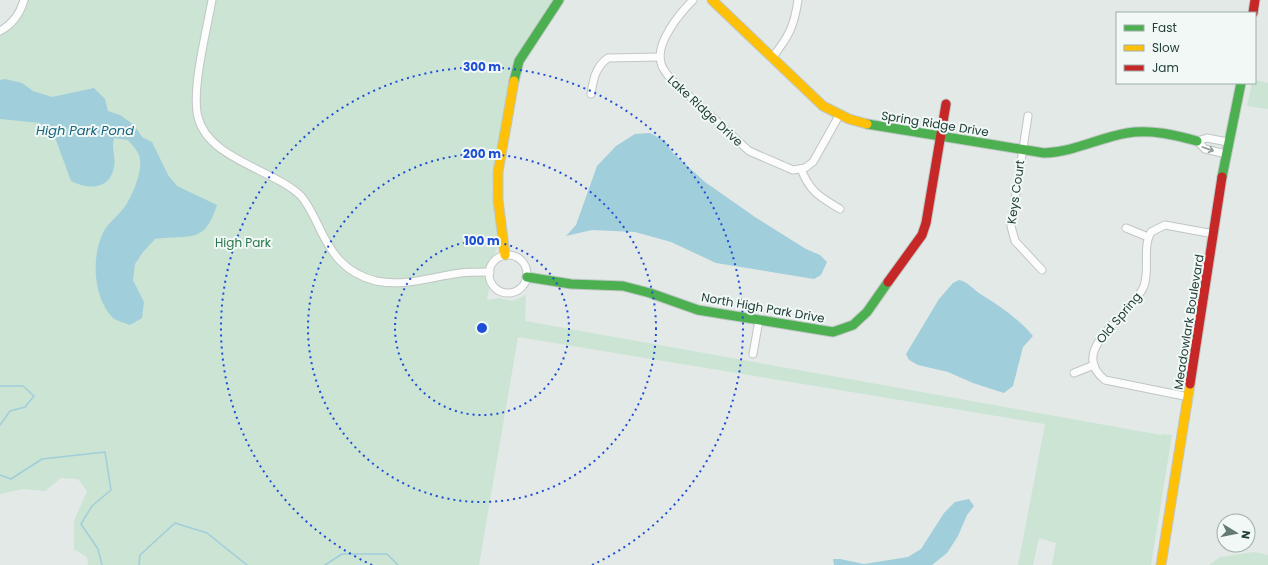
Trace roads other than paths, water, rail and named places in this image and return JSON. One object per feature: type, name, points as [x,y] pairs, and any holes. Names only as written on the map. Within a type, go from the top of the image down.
[{"type":"street","points":[[0,31],[12,23],[24,0]]},
{"type":"street","points":[[212,0],[196,95],[198,118],[210,137],[225,151],[280,182],[301,196],[309,207],[332,253],[349,269],[361,275],[387,282],[408,283],[460,273],[490,272]]},
{"type":"street","points":[[505,254],[498,200],[498,172],[513,83],[519,61],[559,0]]},
{"type":"street","points":[[591,94],[594,77],[599,67],[608,58],[660,57],[664,43],[675,19],[693,0]]},
{"type":"street","name":"Spring Ridge Drive","points":[[712,0],[824,106],[849,119],[873,126],[1044,153],[1069,151],[1121,135],[1140,132],[1166,134],[1197,141],[1207,138],[1228,142]]},
{"type":"street","points":[[772,58],[786,40],[794,24],[798,0]]},
{"type":"street","points":[[1253,12],[1255,0]]},
{"type":"street","name":"Lake Ridge Drive","points":[[660,57],[662,66],[671,79],[749,151],[786,168],[801,169]]},
{"type":"street","name":"Meadowlark Boulevard","points":[[1161,565],[1189,397],[1226,154],[1241,84]]},
{"type":"street","points":[[940,137],[946,104]]},
{"type":"street","points":[[840,114],[816,159],[810,165],[801,169],[806,183],[814,192],[840,209]]},
{"type":"street","name":"Keys Court","points":[[1028,116],[1011,226],[1015,241],[1042,270]]},
{"type":"street","name":"North High Park Drive","points":[[528,277],[571,284],[623,286],[650,293],[698,310],[833,332],[853,325],[873,304],[922,236],[926,223],[940,137]]},
{"type":"street","name":"Spring Ridge Drive","points":[[1197,141],[1205,149],[1226,154]]},
{"type":"street","points":[[1126,228],[1148,237],[1154,230],[1165,225],[1214,234]]},
{"type":"street","name":"Old Spring","points":[[1094,365],[1093,353],[1096,343],[1132,305],[1143,288],[1147,273],[1148,237]]},
{"type":"street","points":[[505,254],[512,255],[522,260],[527,270],[528,277],[517,291],[502,292],[492,282],[490,272],[494,261],[505,254]]},
{"type":"street","points":[[753,354],[759,320]]},
{"type":"street","points":[[1074,372],[1094,365],[1101,376],[1112,383],[1189,397]]},
{"type":"water","name":"High Park Pond","points":[[5,79],[22,83],[33,91],[52,97],[94,88],[105,99],[108,111],[120,115],[134,125],[142,137],[152,142],[168,175],[177,186],[217,205],[212,218],[201,232],[187,237],[155,239],[143,252],[135,264],[133,280],[144,302],[142,318],[130,325],[113,318],[106,309],[98,288],[96,265],[99,243],[103,233],[108,225],[123,209],[135,188],[140,167],[138,153],[128,140],[114,138],[114,167],[112,175],[108,180],[103,184],[91,187],[71,181],[56,140],[40,123],[0,119],[0,80]]},
{"type":"water","points":[[650,133],[665,141],[672,152],[705,182],[755,217],[806,249],[820,255],[827,262],[821,275],[814,279],[716,263],[671,242],[635,232],[592,230],[566,236],[576,225],[597,166],[616,146],[635,134]]},
{"type":"water","points":[[959,280],[968,284],[996,304],[1022,324],[1033,336],[1023,347],[1013,386],[1004,393],[973,383],[948,372],[918,365],[909,360],[906,354],[939,299],[953,283]]},
{"type":"water","points":[[969,499],[974,506],[967,515],[958,536],[947,553],[932,565],[834,565],[833,559],[864,564],[908,557],[921,549],[944,513],[955,502]]},
{"type":"waterway","points":[[0,386],[23,386],[34,396],[25,407],[10,411],[0,425]]},
{"type":"waterway","points":[[0,475],[11,479],[42,459],[105,452],[111,490],[92,506],[81,524],[98,549],[102,565]]},
{"type":"waterway","points":[[139,565],[140,555],[175,523],[207,533],[247,565]]},
{"type":"waterway","points":[[325,565],[342,554],[387,554],[398,565]]},
{"type":"park label","name":"High Park","points":[[243,243]]}]
